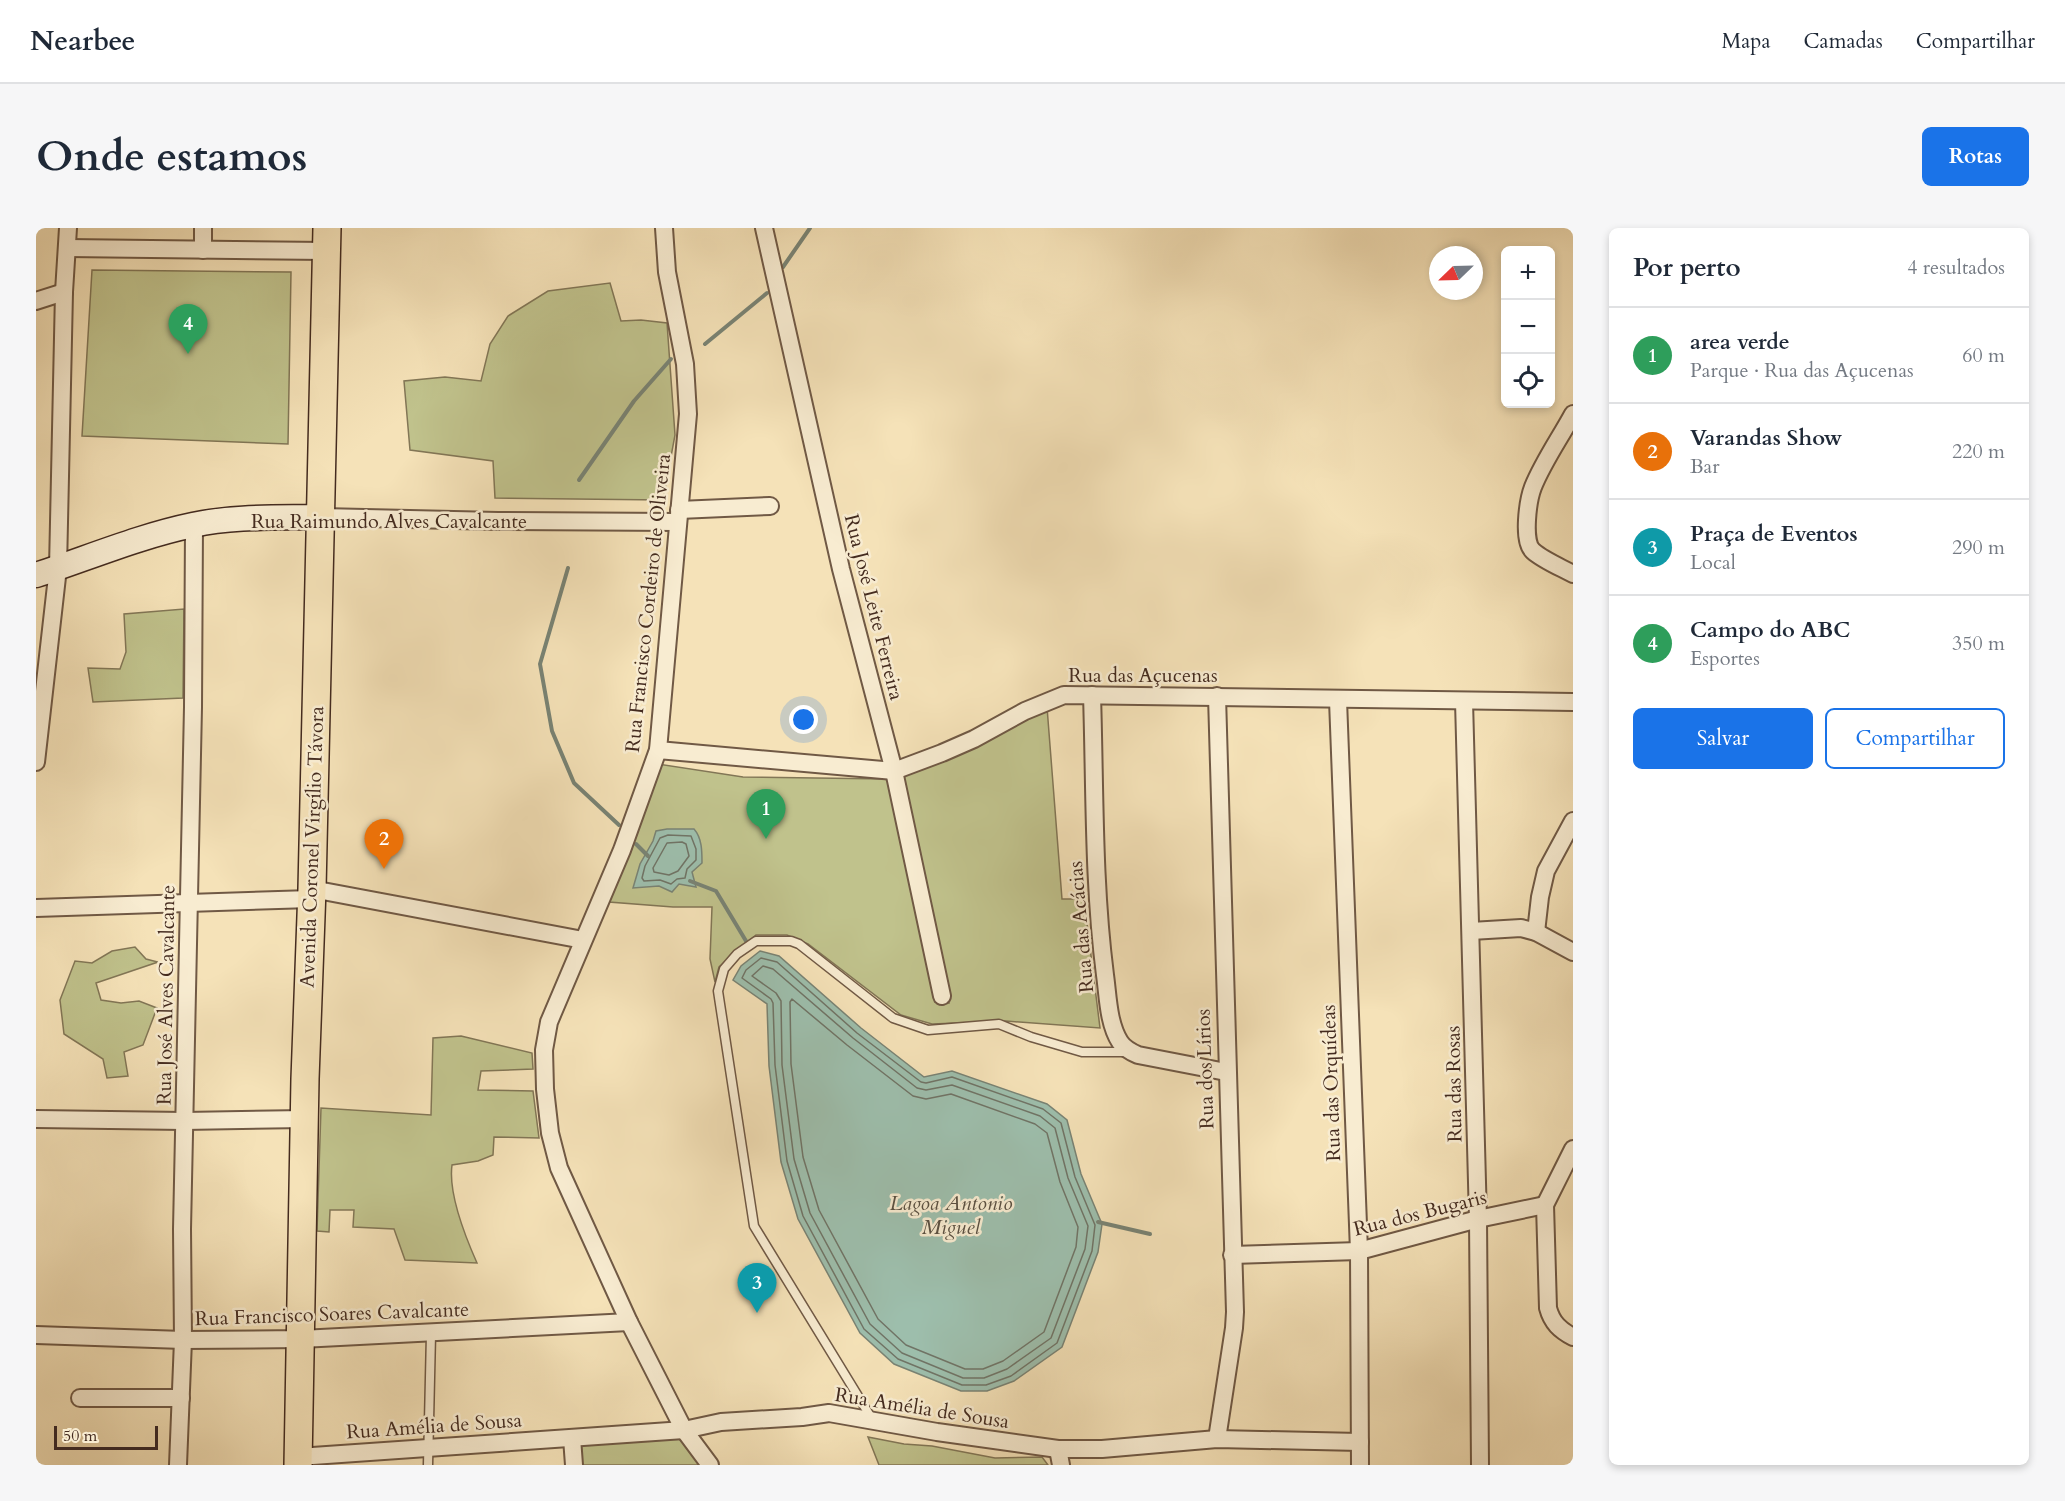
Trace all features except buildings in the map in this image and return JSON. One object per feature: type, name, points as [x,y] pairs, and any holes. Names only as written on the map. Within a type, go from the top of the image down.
[{"type":"main road","name":"Avenida Coronel Virgílio Távora","points":[[298,1461],[304,1079],[321,517],[326,239]]},
{"type":"street","points":[[36,762],[68,228]]},
{"type":"street","points":[[203,228],[203,250]]},
{"type":"street","name":"Rua Francisco Cordeiro de Oliveira","points":[[664,228],[667,272],[683,346],[688,414],[658,750],[622,850],[549,1022],[544,1050],[545,1089],[550,1133],[559,1168],[629,1322],[684,1430],[710,1465]]},
{"type":"street","name":"Rua José Leite Ferreira","points":[[764,228],[841,569],[894,771],[942,996]]},
{"type":"street","points":[[68,248],[203,250],[326,239]]},
{"type":"street","points":[[36,301],[64,292]]},
{"type":"street","points":[[1573,414],[1533,487],[1529,501],[1527,539],[1533,551],[1573,574]]},
{"type":"street","name":"Rua Raimundo Alves Cavalcante","points":[[47,571],[194,525],[253,519],[321,517],[498,521],[679,516],[770,506]]},
{"type":"street","name":"Rua José Alves Cavalcante","points":[[178,1465],[183,1340],[182,1229],[193,707],[194,525]]},
{"type":"street","name":"Rua das Açucenas","points":[[658,750],[894,771],[974,739],[1009,719],[1052,698],[1064,695],[1573,702]]},
{"type":"street","name":"Rua das Acácias","points":[[1092,695],[1098,921],[1114,1028],[1120,1042],[1131,1053]]},
{"type":"street","name":"Rua dos Lírios","points":[[1217,696],[1234,1328],[1217,1439]]},
{"type":"street","name":"Rua das Orquídeas","points":[[1338,700],[1359,1251],[1360,1465]]},
{"type":"street","name":"Rua das Rosas","points":[[1464,701],[1478,1219],[1480,1465]]},
{"type":"street","points":[[1536,932],[1546,871],[1573,821]]},
{"type":"street","points":[[36,908],[311,894],[583,940]]},
{"type":"street","points":[[1471,931],[1521,928],[1536,932],[1573,952]]},
{"type":"street","points":[[1131,1053],[1226,1072]]},
{"type":"street","points":[[36,1119],[184,1121],[305,1119]]},
{"type":"street","points":[[1566,1333],[1551,1317],[1548,1308],[1545,1205],[1573,1149]]},
{"type":"street","name":"Rua dos Bugaris","points":[[1232,1255],[1359,1251],[1478,1219],[1545,1205]]},
{"type":"street","name":"Rua Francisco Soares Cavalcante","points":[[36,1335],[183,1340],[301,1339],[629,1322]]},
{"type":"street","points":[[80,1398],[181,1398]]},
{"type":"street","name":"Rua Amélia de Sousa","points":[[298,1461],[428,1457],[572,1438],[684,1430],[722,1422],[829,1413],[1060,1457],[1102,1449],[1217,1439],[1360,1442]]},
{"type":"street","points":[[572,1438],[574,1465]]},
{"type":"lane","points":[[872,1420],[754,1226],[718,991],[724,969],[737,954],[756,941],[791,941],[799,944],[893,1018],[904,1023],[928,1030],[999,1024],[1030,1037],[1082,1052],[1131,1053]]},
{"type":"lane","points":[[428,1457],[431,1334]]},
{"type":"green space","points":[[92,270],[291,272],[288,444],[82,436]]},
{"type":"green space","points":[[610,283],[621,321],[641,320],[667,323],[675,435],[663,500],[495,498],[493,461],[410,450],[404,381],[445,377],[481,381],[490,344],[508,316],[548,291]]},
{"type":"green space","points":[[184,609],[183,698],[93,702],[88,668],[120,669],[126,652],[124,614]]},
{"type":"green space","points":[[1047,707],[1062,899],[1084,899],[1100,1028],[1006,1021],[932,1024],[901,1015],[808,944],[787,935],[756,935],[719,967],[715,982],[710,959],[712,907],[673,907],[609,902],[658,764],[743,777],[888,779],[935,1002],[949,1003],[901,775]]},
{"type":"green space","points":[[135,947],[146,959],[158,962],[96,983],[101,1000],[121,1003],[139,1001],[157,1008],[143,1045],[124,1052],[128,1076],[107,1078],[103,1059],[64,1034],[60,1000],[75,961],[92,963],[112,951]]},
{"type":"green space","points":[[461,1036],[532,1053],[533,1069],[481,1071],[478,1090],[533,1091],[539,1138],[494,1137],[493,1155],[478,1161],[452,1165],[451,1176],[455,1202],[477,1263],[405,1260],[394,1229],[353,1227],[354,1210],[330,1210],[329,1232],[317,1231],[321,1108],[431,1115],[433,1038]]},
{"type":"green space","points":[[678,1435],[702,1465],[578,1465],[577,1446]]},
{"type":"green space","points":[[868,1437],[995,1458],[1042,1457],[1048,1465],[879,1465]]},
{"type":"water","points":[[694,829],[699,836],[702,863],[692,872],[696,887],[679,884],[672,892],[659,886],[633,888],[640,864],[656,831]]},
{"type":"water","name":"Lagoa Antonio Miguel","points":[[760,951],[779,956],[861,1028],[924,1077],[952,1071],[1047,1104],[1067,1120],[1081,1174],[1102,1224],[1098,1252],[1062,1347],[1014,1381],[987,1391],[961,1391],[894,1364],[860,1333],[798,1219],[781,1162],[769,1066],[767,1004],[733,980],[741,966]]},
{"type":"waterway","points":[[783,267],[810,228]]},
{"type":"waterway","points":[[705,344],[767,293]]},
{"type":"waterway","points":[[579,480],[634,401],[671,359]]},
{"type":"waterway","points":[[568,568],[540,664],[552,731],[574,783],[619,825]]},
{"type":"waterway","points":[[636,844],[648,856]]},
{"type":"waterway","points":[[690,881],[716,891],[746,941]]},
{"type":"waterway","points":[[1098,1222],[1150,1234]]},
{"type":"place","name":"Campo do ABC","points":[[188,354]]},
{"type":"place","name":"area verde","points":[[766,839]]},
{"type":"place","name":"Varandas Show","points":[[384,869]]},
{"type":"place","name":"Praça de Eventos","points":[[757,1313]]}]
